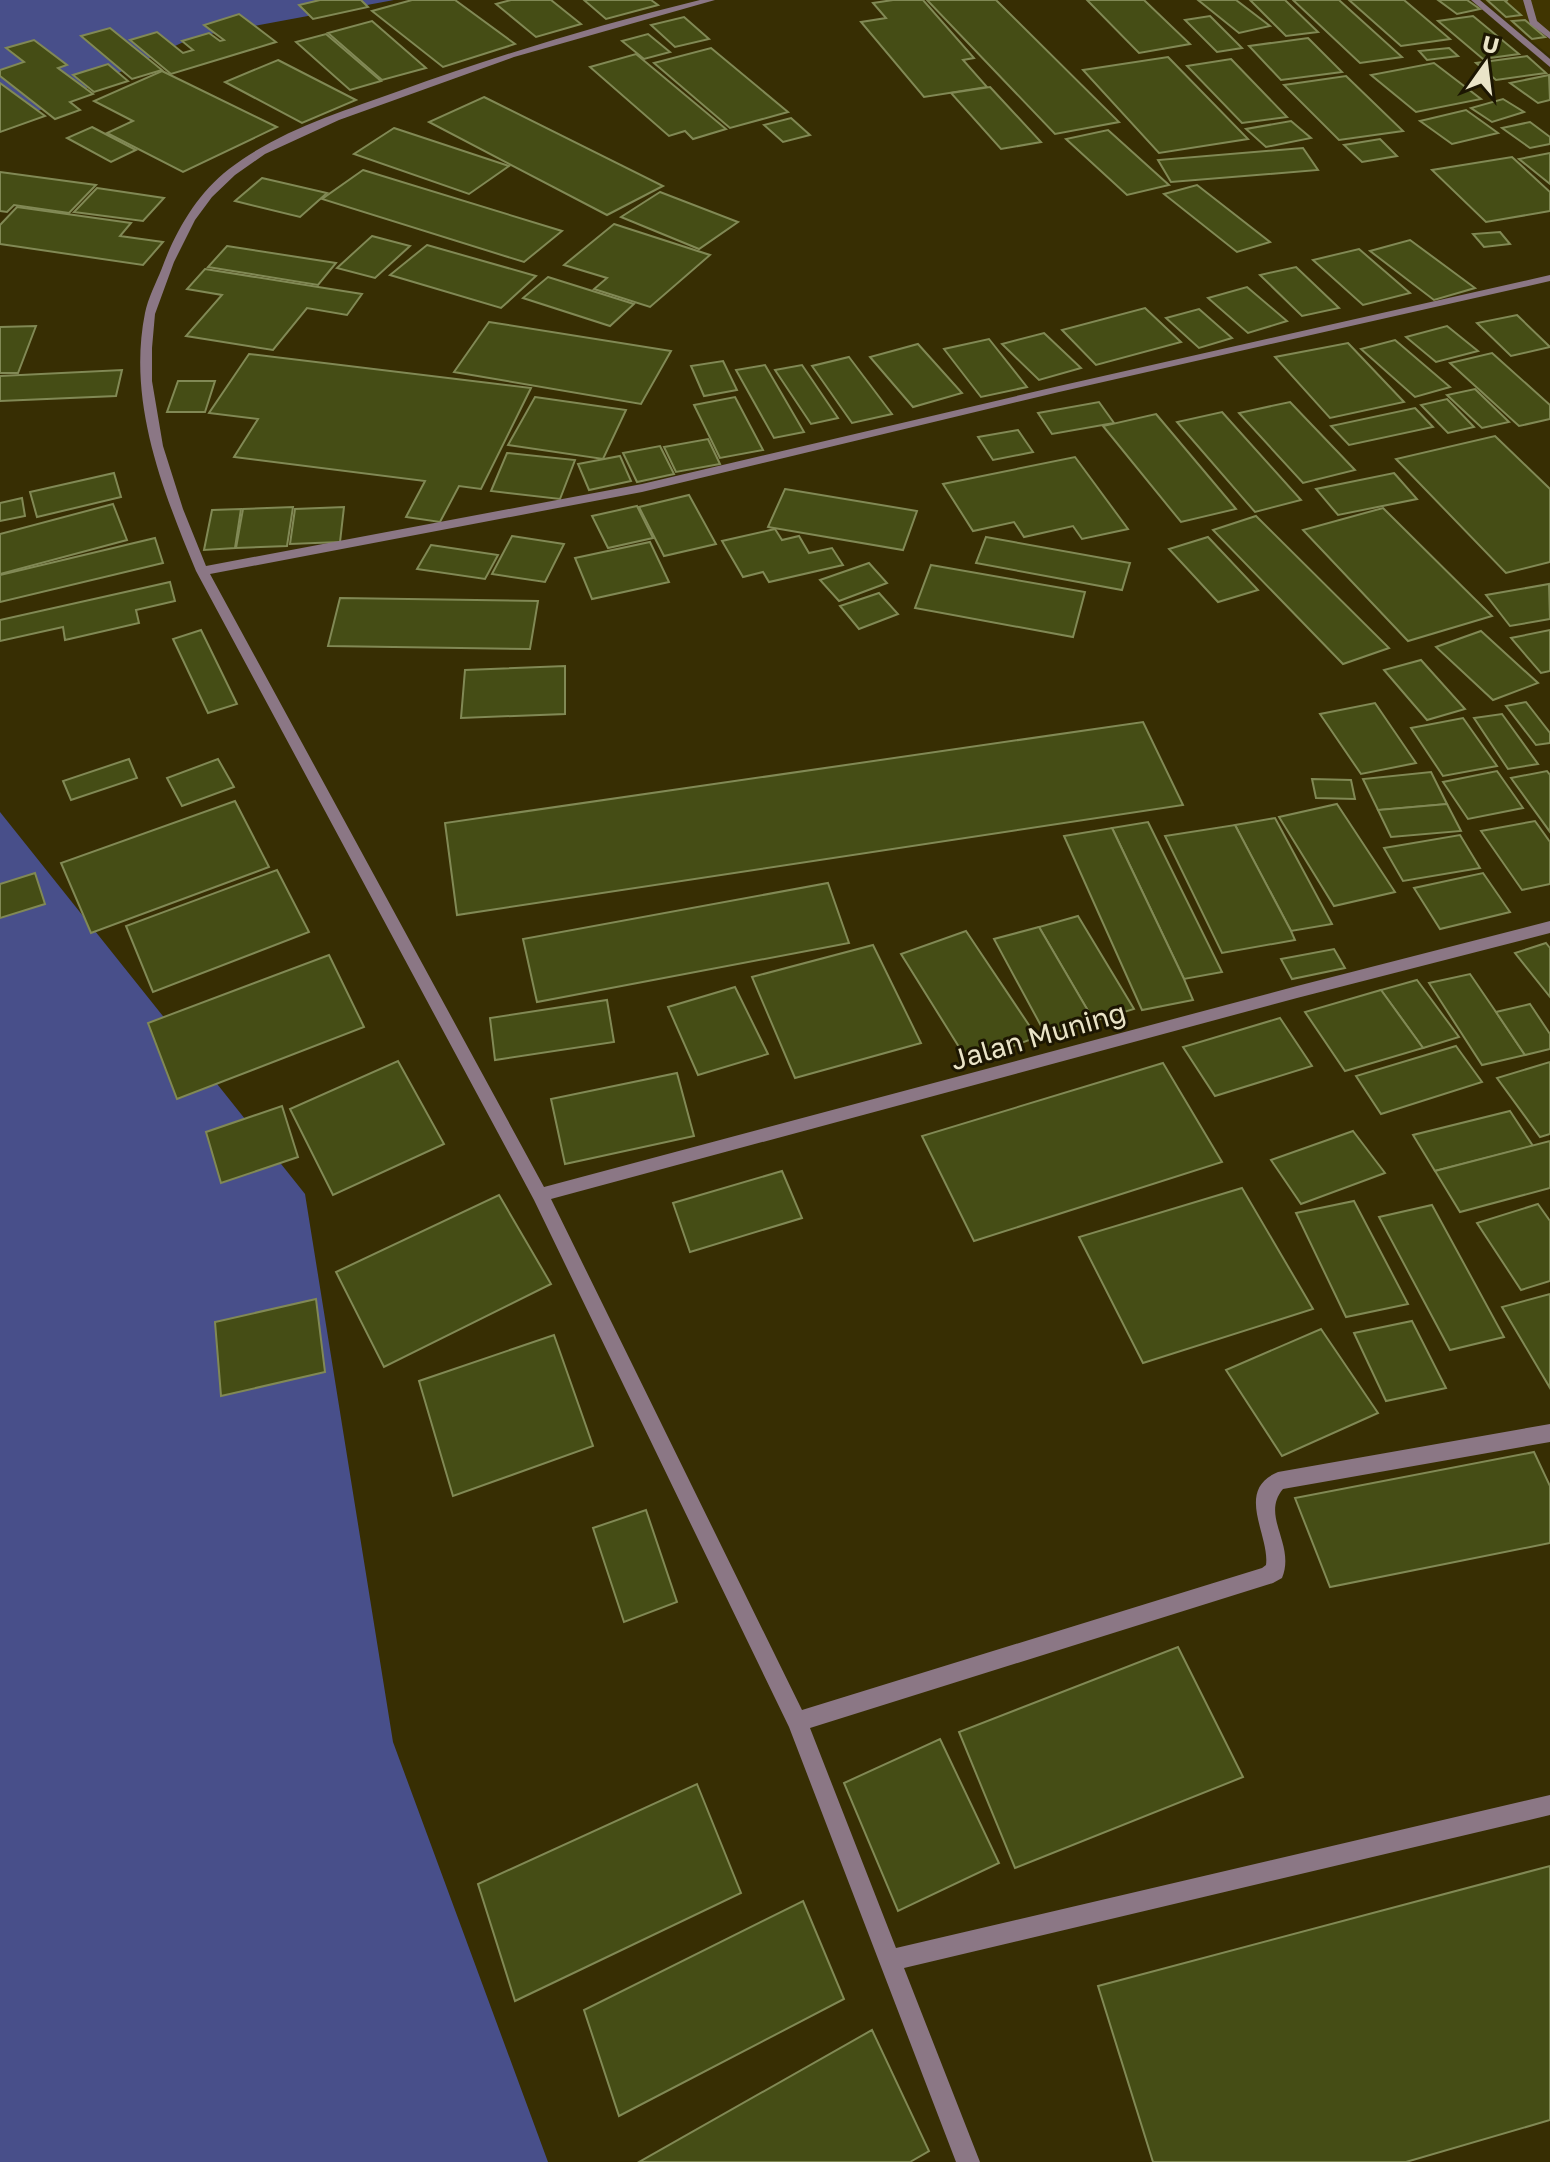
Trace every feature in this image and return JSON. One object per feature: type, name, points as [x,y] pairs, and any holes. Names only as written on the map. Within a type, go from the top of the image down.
[{"type":"street","points":[[711,0],[483,62],[336,117],[275,144],[241,164],[212,189],[178,237],[151,312],[146,363],[151,419],[167,488],[202,571],[540,1195],[797,1722],[968,2162]]},
{"type":"street","points":[[1475,0],[1550,64]]},
{"type":"street","points":[[1527,0],[1533,22],[1550,36]]},
{"type":"street","points":[[202,571],[642,488],[1044,392],[1550,278]]},
{"type":"street","name":"Jalan Muning","points":[[540,1195],[828,1122],[1401,964],[1550,927]]},
{"type":"street","points":[[797,1722],[1266,1576],[1275,1571],[1278,1559],[1262,1503],[1265,1492],[1278,1481],[1550,1433]]},
{"type":"street","points":[[889,1961],[1550,1805]]},
{"type":"shaded area","points":[[1483,0],[1550,0],[1550,56]]},
{"type":"water","points":[[0,0],[394,0],[194,37],[0,129]]},
{"type":"water","points":[[0,812],[305,1194],[393,1742],[548,2162],[0,2162]]},
{"type":"building","points":[[320,0],[361,0],[368,7],[313,19],[299,5]]},
{"type":"building","points":[[412,0],[455,0],[515,44],[443,67],[372,11]]},
{"type":"building","points":[[511,0],[551,0],[581,24],[536,37],[496,4]]},
{"type":"building","points":[[584,0],[651,0],[658,5],[606,19]]},
{"type":"building","points":[[923,0],[974,58],[963,60],[987,87],[924,97],[861,22],[886,18],[873,3]]},
{"type":"building","points":[[927,0],[996,0],[1119,122],[1055,134]]},
{"type":"building","points":[[1087,0],[1144,0],[1190,44],[1139,53]]},
{"type":"building","points":[[1198,0],[1236,0],[1270,26],[1239,33]]},
{"type":"building","points":[[1250,0],[1285,0],[1318,32],[1286,36]]},
{"type":"building","points":[[1293,0],[1339,0],[1402,57],[1360,63]]},
{"type":"building","points":[[1349,0],[1404,0],[1450,39],[1401,46]]},
{"type":"building","points":[[1438,0],[1467,0],[1480,9],[1457,14]]},
{"type":"building","points":[[1487,0],[1508,0],[1505,1],[1521,15],[1506,17]]},
{"type":"building","points":[[239,14],[276,42],[171,74],[130,40],[157,32],[183,53],[193,50],[182,41],[209,33],[220,41],[224,40],[204,25]]},
{"type":"building","points":[[1210,16],[1242,48],[1217,52],[1185,20]]},
{"type":"building","points":[[1473,16],[1519,54],[1483,59],[1438,21]]},
{"type":"building","points":[[684,17],[709,39],[675,47],[651,25]]},
{"type":"building","points":[[1525,20],[1545,37],[1532,39],[1512,21]]},
{"type":"building","points":[[372,21],[426,68],[382,80],[328,33]]},
{"type":"building","points":[[110,28],[162,70],[132,79],[81,36]]},
{"type":"building","points":[[326,34],[381,81],[350,90],[296,42]]},
{"type":"building","points":[[648,34],[670,52],[644,59],[622,41]]},
{"type":"building","points":[[1308,38],[1342,72],[1281,80],[1249,46]]},
{"type":"building","points":[[34,40],[67,65],[58,68],[93,94],[70,102],[80,110],[55,119],[0,76],[0,70],[24,62],[6,48]]},
{"type":"building","points":[[711,48],[788,112],[730,128],[654,63]]},
{"type":"building","points":[[1449,48],[1458,56],[1427,60],[1419,51]]},
{"type":"building","points":[[636,54],[726,129],[693,139],[685,131],[669,136],[590,67]]},
{"type":"building","points":[[1527,56],[1546,73],[1496,80],[1476,63]]},
{"type":"building","points":[[1168,57],[1248,139],[1159,153],[1083,70]]},
{"type":"building","points":[[1231,59],[1287,117],[1242,123],[1187,66]]},
{"type":"building","points":[[278,60],[356,100],[302,123],[225,82]]},
{"type":"building","points":[[1434,63],[1481,99],[1416,112],[1371,75]]},
{"type":"building","points":[[108,64],[128,81],[94,92],[73,75]]},
{"type":"building","points":[[162,71],[277,127],[183,172],[107,133],[133,121],[94,101]]},
{"type":"building","points":[[1549,75],[1550,100],[1538,103],[1510,83]]},
{"type":"building","points":[[1346,76],[1403,131],[1339,140],[1284,85]]},
{"type":"building","points":[[0,83],[45,116],[0,132]]},
{"type":"building","points":[[990,87],[1041,142],[1001,149],[951,93]]},
{"type":"building","points":[[484,97],[663,186],[607,215],[429,122]]},
{"type":"building","points":[[1503,99],[1524,112],[1492,122],[1471,108]]},
{"type":"building","points":[[1466,110],[1498,133],[1452,144],[1420,121]]},
{"type":"building","points":[[791,118],[810,135],[783,142],[764,125]]},
{"type":"building","points":[[1291,121],[1311,138],[1266,147],[1246,129]]},
{"type":"building","points":[[1530,122],[1550,137],[1550,144],[1530,148],[1502,128]]},
{"type":"building","points":[[92,127],[136,150],[111,162],[67,138]]},
{"type":"building","points":[[394,128],[509,166],[469,194],[354,154]]},
{"type":"building","points":[[1108,130],[1169,185],[1127,195],[1066,139]]},
{"type":"building","points":[[1380,139],[1397,156],[1362,162],[1344,145]]},
{"type":"building","points":[[1303,148],[1318,170],[1171,182],[1158,160]]},
{"type":"building","points":[[1550,153],[1550,184],[1519,159]]},
{"type":"building","points":[[1512,157],[1550,192],[1550,211],[1486,222],[1432,170]]},
{"type":"building","points":[[363,170],[562,231],[524,262],[322,199]]},
{"type":"building","points":[[0,172],[96,185],[69,213],[14,205],[7,212],[0,211]]},
{"type":"building","points":[[262,178],[327,193],[300,217],[235,201]]},
{"type":"building","points":[[1197,185],[1270,242],[1237,252],[1164,194]]},
{"type":"building","points":[[97,188],[164,198],[143,221],[74,212]]},
{"type":"building","points":[[660,192],[738,222],[699,249],[621,217]]},
{"type":"building","points":[[17,207],[131,223],[120,236],[163,242],[143,265],[0,244],[0,225]]},
{"type":"building","points":[[614,224],[710,255],[650,307],[594,289],[607,278],[564,265]]},
{"type":"building","points":[[1500,232],[1510,244],[1484,247],[1473,234]]},
{"type":"building","points":[[372,236],[410,246],[375,278],[337,268]]},
{"type":"building","points":[[1410,240],[1475,288],[1434,300],[1370,251]]},
{"type":"building","points":[[427,245],[536,276],[501,308],[390,275]]},
{"type":"building","points":[[227,246],[336,263],[318,285],[208,267]]},
{"type":"building","points":[[1359,249],[1410,293],[1363,305],[1313,260]]},
{"type":"building","points":[[1296,267],[1339,308],[1302,316],[1260,275]]},
{"type":"building","points":[[205,269],[362,294],[347,315],[307,308],[273,350],[186,336],[222,295],[187,289]]},
{"type":"building","points":[[548,277],[634,304],[610,326],[523,298]]},
{"type":"building","points":[[1247,287],[1287,321],[1248,333],[1208,298]]},
{"type":"building","points":[[1145,308],[1181,342],[1096,365],[1062,330]]},
{"type":"building","points":[[1199,309],[1232,338],[1199,348],[1166,318]]},
{"type":"building","points":[[1517,315],[1550,347],[1511,356],[1477,323]]},
{"type":"building","points":[[489,322],[671,351],[641,404],[454,372]]},
{"type":"building","points":[[36,326],[18,373],[0,373],[0,327]]},
{"type":"building","points":[[1447,326],[1478,351],[1436,362],[1406,337]]},
{"type":"building","points":[[1044,333],[1081,368],[1039,380],[1002,344]]},
{"type":"building","points":[[989,339],[1027,387],[981,397],[944,349]]},
{"type":"building","points":[[1395,340],[1450,387],[1415,397],[1361,349]]},
{"type":"building","points":[[1348,343],[1404,402],[1330,418],[1275,357]]},
{"type":"building","points":[[918,344],[962,393],[913,407],[870,357]]},
{"type":"building","points":[[1492,353],[1550,405],[1550,419],[1519,426],[1450,363]]},
{"type":"building","points":[[249,354],[531,388],[481,489],[459,486],[440,522],[406,517],[425,481],[234,457],[258,419],[209,413]]},
{"type":"building","points":[[849,357],[892,414],[852,423],[812,366]]},
{"type":"building","points":[[723,361],[737,390],[704,396],[691,366]]},
{"type":"building","points":[[765,365],[804,432],[774,438],[736,370]]},
{"type":"building","points":[[802,365],[838,418],[811,424],[775,370]]},
{"type":"building","points":[[122,370],[116,396],[0,401],[0,376]]},
{"type":"building","points":[[178,381],[215,381],[205,412],[167,412]]},
{"type":"building","points":[[1475,389],[1509,422],[1482,428],[1447,395]]},
{"type":"building","points":[[535,397],[626,410],[603,459],[508,445]]},
{"type":"building","points":[[735,397],[763,450],[720,458],[694,405]]},
{"type":"building","points":[[1447,399],[1474,427],[1448,433],[1421,405]]},
{"type":"building","points":[[1099,402],[1114,423],[1052,434],[1038,413]]},
{"type":"building","points":[[1290,402],[1355,470],[1303,483],[1239,413]]},
{"type":"building","points":[[1415,408],[1433,427],[1349,445],[1331,426]]},
{"type":"building","points":[[1222,412],[1301,500],[1255,512],[1177,422]]},
{"type":"building","points":[[1156,414],[1236,509],[1181,522],[1103,426]]},
{"type":"building","points":[[1018,430],[1033,452],[993,460],[978,437]]},
{"type":"building","points":[[1495,436],[1550,489],[1550,562],[1506,573],[1396,459]]},
{"type":"building","points":[[708,439],[720,464],[676,472],[664,447]]},
{"type":"building","points":[[660,446],[674,474],[637,482],[623,453]]},
{"type":"building","points":[[507,453],[575,460],[560,499],[491,491]]},
{"type":"building","points":[[620,456],[631,481],[589,490],[578,464]]},
{"type":"building","points":[[1075,457],[1128,529],[1082,539],[1073,526],[1024,537],[1014,522],[973,531],[943,484]]},
{"type":"building","points":[[114,473],[121,497],[37,517],[30,492]]},
{"type":"building","points":[[1394,473],[1417,499],[1338,515],[1316,489]]},
{"type":"building","points":[[785,489],[917,511],[903,550],[768,527]]},
{"type":"building","points":[[689,495],[716,544],[664,556],[639,507]]},
{"type":"building","points":[[22,498],[25,516],[0,521],[0,503]]},
{"type":"building","points":[[113,504],[127,540],[0,574],[0,534]]},
{"type":"building","points":[[637,506],[653,538],[608,548],[592,516]]},
{"type":"building","points":[[293,507],[287,546],[236,548],[243,509]]},
{"type":"building","points":[[344,507],[340,542],[290,544],[295,509]]},
{"type":"building","points":[[1383,508],[1492,616],[1408,641],[1303,530]]},
{"type":"building","points":[[241,509],[235,548],[204,550],[212,510]]},
{"type":"building","points":[[1256,516],[1389,648],[1343,664],[1213,530]]},
{"type":"building","points":[[775,529],[782,540],[799,536],[809,553],[832,548],[843,565],[769,582],[763,572],[743,577],[722,541]]},
{"type":"building","points":[[512,536],[564,544],[545,582],[492,574]]},
{"type":"building","points":[[986,537],[1130,563],[1122,590],[976,563]]},
{"type":"building","points":[[1208,537],[1258,590],[1218,602],[1169,549]]},
{"type":"building","points":[[155,538],[163,563],[0,602],[0,575]]},
{"type":"building","points":[[650,542],[669,582],[592,599],[575,558]]},
{"type":"building","points":[[431,545],[498,555],[485,579],[417,569]]},
{"type":"building","points":[[869,563],[887,583],[839,601],[820,580]]},
{"type":"building","points":[[931,565],[1085,592],[1073,637],[915,608]]},
{"type":"building","points":[[170,582],[175,601],[136,610],[139,623],[65,640],[63,627],[0,641],[0,620]]},
{"type":"building","points":[[1549,584],[1550,619],[1510,626],[1486,595]]},
{"type":"building","points":[[879,593],[898,614],[859,629],[840,606]]},
{"type":"building","points":[[340,598],[538,601],[530,649],[328,646]]},
{"type":"building","points":[[201,630],[237,704],[208,713],[173,639]]},
{"type":"building","points":[[1550,630],[1550,671],[1541,673],[1511,638]]},
{"type":"building","points":[[1481,631],[1538,683],[1493,700],[1436,647]]},
{"type":"building","points":[[1421,660],[1465,709],[1427,720],[1384,670]]},
{"type":"building","points":[[565,666],[565,714],[461,718],[465,670]]},
{"type":"building","points":[[1526,702],[1550,733],[1550,743],[1536,745],[1506,706]]},
{"type":"building","points":[[1375,703],[1416,763],[1361,774],[1320,714]]},
{"type":"building","points":[[1502,714],[1538,764],[1508,769],[1474,718]]},
{"type":"building","points":[[1463,718],[1497,766],[1443,776],[1411,728]]},
{"type":"building","points":[[1143,722],[1183,805],[457,915],[445,823]]},
{"type":"building","points":[[129,759],[137,778],[71,800],[63,781]]},
{"type":"building","points":[[218,759],[234,787],[182,806],[167,778]]},
{"type":"building","points":[[1497,771],[1523,808],[1468,819],[1443,782]]},
{"type":"building","points":[[1547,771],[1550,775],[1550,832],[1511,778]]},
{"type":"building","points":[[1431,772],[1447,804],[1378,810],[1363,779]]},
{"type":"building","points":[[1312,779],[1351,780],[1355,799],[1316,798]]},
{"type":"building","points":[[235,801],[269,867],[91,933],[61,863]]},
{"type":"building","points":[[1337,804],[1395,892],[1334,906],[1279,817]]},
{"type":"building","points":[[1447,804],[1461,831],[1391,837],[1378,810]]},
{"type":"building","points":[[1275,818],[1332,924],[1291,931],[1235,825]]},
{"type":"building","points":[[1535,821],[1550,842],[1550,884],[1522,890],[1481,831]]},
{"type":"building","points":[[1148,822],[1222,972],[1184,979],[1112,828]]},
{"type":"building","points":[[1235,825],[1295,940],[1222,953],[1165,836]]},
{"type":"building","points":[[1112,828],[1193,1000],[1142,1010],[1064,836]]},
{"type":"building","points":[[1460,835],[1480,868],[1403,881],[1384,848]]},
{"type":"building","points":[[277,870],[309,932],[153,992],[126,926]]},
{"type":"building","points":[[35,873],[45,904],[0,918],[0,884]]},
{"type":"building","points":[[1483,873],[1510,912],[1440,929],[1414,888]]},
{"type":"building","points":[[828,883],[849,943],[537,1002],[523,939]]},
{"type":"building","points":[[1078,916],[1134,1009],[1094,1021],[1039,927]]},
{"type":"building","points":[[1039,927],[1094,1021],[1046,1035],[994,939]]},
{"type":"building","points":[[966,931],[1037,1037],[969,1063],[901,954]]},
{"type":"building","points":[[1546,943],[1550,948],[1550,997],[1515,953]]},
{"type":"building","points":[[873,945],[921,1043],[795,1078],[752,977]]},
{"type":"building","points":[[1334,949],[1345,968],[1292,979],[1281,959]]},
{"type":"building","points":[[329,955],[364,1027],[177,1099],[148,1023]]},
{"type":"building","points":[[1470,974],[1525,1055],[1482,1065],[1429,983]]},
{"type":"building","points":[[1417,980],[1459,1037],[1423,1048],[1381,990]]},
{"type":"building","points":[[735,987],[768,1054],[698,1075],[668,1007]]},
{"type":"building","points":[[1381,990],[1423,1048],[1345,1071],[1305,1012]]},
{"type":"building","points":[[607,1000],[614,1042],[495,1060],[490,1018]]},
{"type":"building","points":[[1530,1004],[1550,1034],[1550,1049],[1525,1055],[1496,1012]]},
{"type":"building","points":[[1280,1018],[1312,1066],[1215,1096],[1183,1047]]},
{"type":"building","points":[[1456,1046],[1482,1082],[1381,1114],[1356,1076]]},
{"type":"building","points":[[398,1061],[444,1144],[333,1195],[290,1109]]},
{"type":"building","points":[[1550,1062],[1550,1134],[1540,1137],[1497,1078]]},
{"type":"building","points":[[1163,1063],[1222,1162],[974,1241],[922,1136]]},
{"type":"building","points":[[677,1073],[694,1136],[565,1164],[551,1099]]},
{"type":"building","points":[[282,1106],[298,1157],[221,1183],[206,1132]]},
{"type":"building","points":[[1510,1111],[1533,1146],[1435,1171],[1413,1135]]},
{"type":"building","points":[[1353,1131],[1385,1173],[1301,1204],[1271,1160]]},
{"type":"building","points":[[1550,1141],[1550,1188],[1460,1212],[1435,1171]]},
{"type":"building","points":[[782,1171],[802,1218],[690,1252],[673,1203]]},
{"type":"building","points":[[1242,1188],[1313,1309],[1143,1363],[1079,1237]]},
{"type":"building","points":[[499,1195],[551,1284],[384,1367],[336,1272]]},
{"type":"building","points":[[1354,1201],[1408,1304],[1346,1317],[1296,1213]]},
{"type":"building","points":[[1538,1204],[1550,1221],[1550,1281],[1521,1290],[1477,1223]]},
{"type":"building","points":[[1432,1205],[1504,1337],[1450,1350],[1379,1217]]},
{"type":"building","points":[[1550,1294],[1550,1388],[1502,1307]]},
{"type":"building","points":[[316,1299],[325,1372],[221,1396],[215,1322]]},
{"type":"building","points":[[1412,1321],[1446,1388],[1386,1401],[1354,1333]]},
{"type":"building","points":[[1321,1329],[1378,1413],[1282,1456],[1226,1370]]},
{"type":"building","points":[[554,1335],[593,1446],[453,1496],[419,1381]]},
{"type":"building","points":[[1534,1452],[1550,1486],[1550,1543],[1330,1587],[1295,1498]]},
{"type":"building","points":[[646,1510],[677,1602],[624,1622],[593,1528]]},
{"type":"building","points":[[1178,1647],[1243,1777],[1015,1868],[959,1732]]},
{"type":"building","points":[[940,1739],[999,1863],[898,1911],[844,1783]]},
{"type":"building","points":[[697,1784],[741,1893],[515,2001],[478,1884]]},
{"type":"building","points":[[1550,1866],[1550,2120],[1406,2162],[1153,2162],[1098,1986]]},
{"type":"building","points":[[803,1901],[844,1999],[619,2116],[584,2010]]},
{"type":"building","points":[[872,2030],[929,2151],[910,2162],[639,2162]]}]
